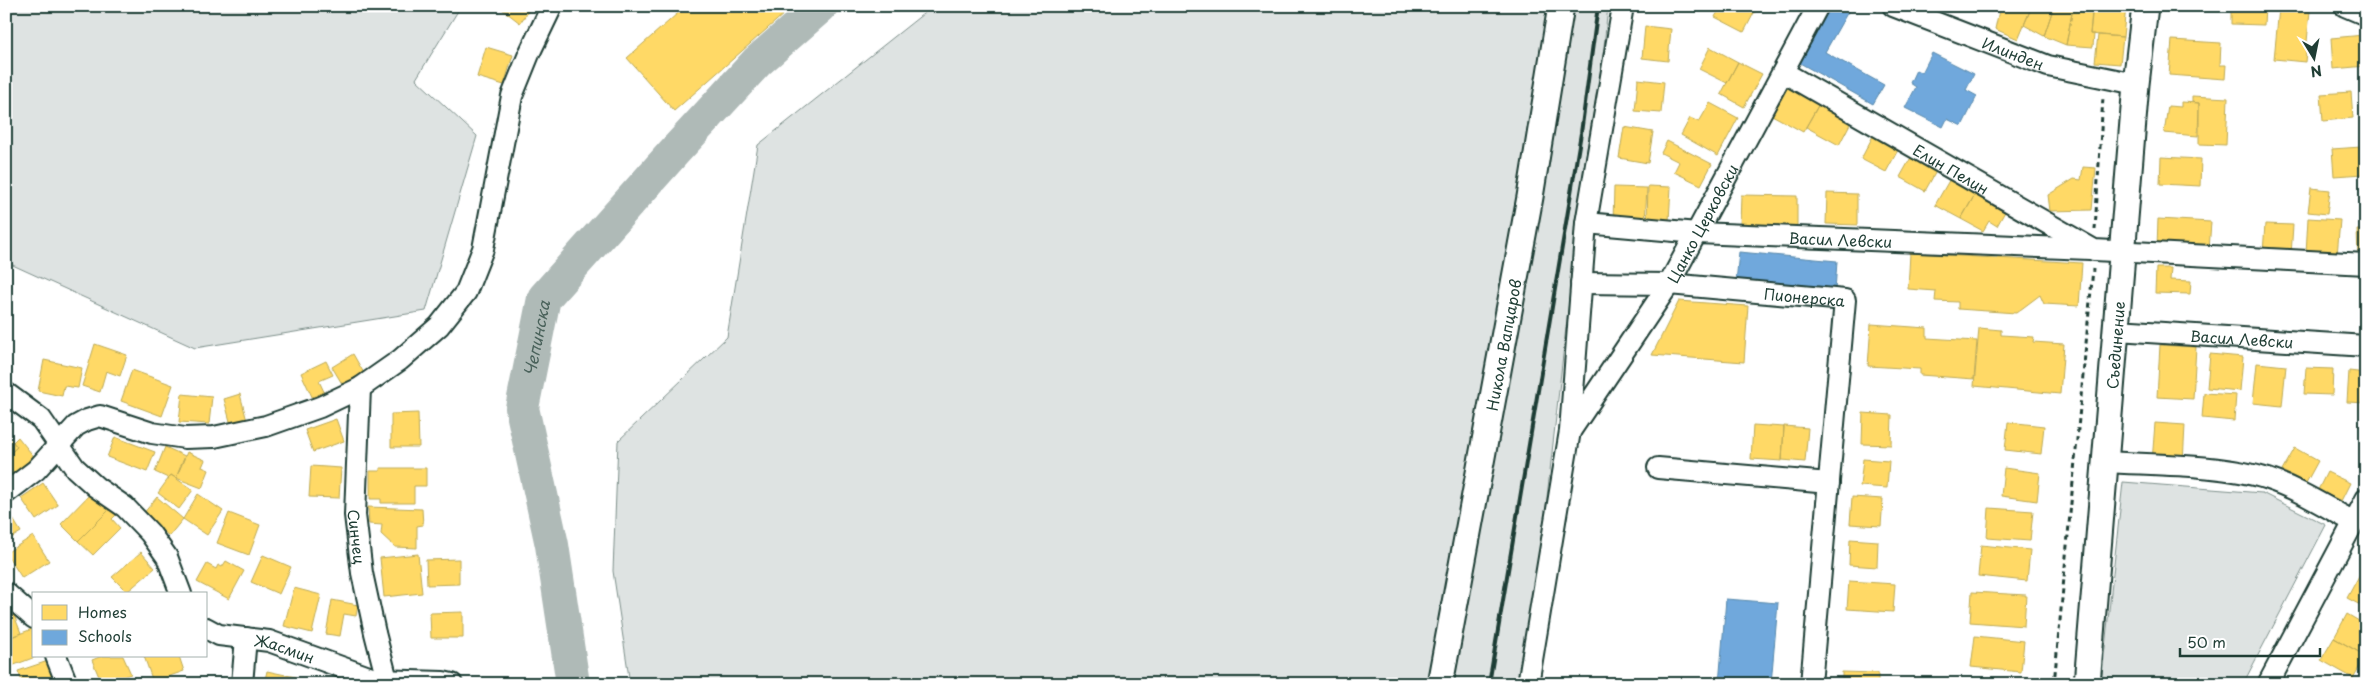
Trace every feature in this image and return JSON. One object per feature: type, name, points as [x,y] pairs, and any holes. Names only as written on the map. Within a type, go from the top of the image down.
[{"type":"street","points":[[6,493],[36,470],[76,426],[100,416],[152,433],[185,438],[214,437],[266,426],[320,407],[360,388],[400,360],[439,326],[466,292],[483,249],[512,96],[529,54],[552,6]]},
{"type":"street","name":"Никола Вапцаров","points":[[1440,684],[1530,196],[1561,6]]},
{"type":"street","points":[[1528,684],[1570,431],[1586,222],[1623,6]]},
{"type":"street","name":"Цанко Церковски","points":[[1570,431],[1669,284],[1818,6]]},
{"type":"street","name":"Илинден","points":[[1893,6],[2048,66],[2136,84]]},
{"type":"street","name":"Съединение","points":[[2087,684],[2136,84],[2145,6]]},
{"type":"street","points":[[2345,6],[2366,15]]},
{"type":"street","name":"Елин Пелин","points":[[1783,72],[2094,250],[2123,251]]},
{"type":"street","name":"Васил Левски","points":[[1586,222],[1697,233],[2094,250]]},
{"type":"street","points":[[2123,251],[2366,264]]},
{"type":"street","name":"Пионерска","points":[[1581,283],[1669,284],[1845,300],[1811,684]]},
{"type":"street","name":"Васил Левски","points":[[2117,330],[2366,346]]},
{"type":"street","name":"Синчец","points":[[360,388],[355,515],[362,573],[388,682]]},
{"type":"street","points":[[6,393],[41,419],[76,468],[96,487],[124,507],[150,533],[167,557],[181,592]]},
{"type":"street","points":[[2106,462],[2250,475],[2268,479],[2294,490],[2354,522]]},
{"type":"street","points":[[1658,468],[1829,483]]},
{"type":"street","points":[[2268,684],[2366,499]]},
{"type":"street","points":[[6,593],[32,616]]},
{"type":"street","name":"Жасмин","points":[[208,629],[219,635],[269,641],[365,676],[388,682],[426,681],[452,684]]},
{"type":"street","points":[[242,684],[246,638]]},
{"type":"street","points":[[57,658],[67,684]]},
{"type":"path","points":[[2054,684],[2094,250],[2104,78]]},
{"type":"shaded area","points":[[6,6],[461,6],[416,79],[477,136],[426,311],[195,348],[6,262]]},
{"type":"shaded area","points":[[933,6],[1608,6],[1603,57],[1584,167],[1545,515],[1518,684],[630,684],[613,571],[618,441],[727,337],[758,145]]},
{"type":"shaded area","points":[[2123,482],[2262,493],[2326,525],[2243,684],[2101,684]]},
{"type":"building: Homes","points":[[498,6],[532,6],[520,23]]},
{"type":"building: Homes","points":[[686,6],[793,6],[674,111],[627,58]]},
{"type":"building: Homes","points":[[1721,6],[1757,7],[1744,32],[1715,17]]},
{"type":"building: Homes","points":[[2000,6],[2032,6],[2018,39],[1995,29]]},
{"type":"building: Homes","points":[[2032,6],[2054,6],[2044,36],[2024,25]]},
{"type":"building: Homes","points":[[2054,6],[2073,8],[2066,45],[2044,36]]},
{"type":"building: Homes","points":[[2093,6],[2126,6],[2123,37],[2090,34]]},
{"type":"building: Homes","points":[[2231,6],[2265,6],[2264,25],[2231,24]]},
{"type":"building: Homes","points":[[2073,8],[2092,11],[2090,34],[2094,34],[2093,47],[2066,45]]},
{"type":"building: Homes","points":[[2279,8],[2310,11],[2305,62],[2274,59]]},
{"type":"building: Homes","points":[[1645,26],[1671,29],[1668,61],[1642,58]]},
{"type":"building: Homes","points":[[2098,35],[2123,37],[2120,64],[2095,62]]},
{"type":"building: Homes","points":[[2364,35],[2366,66],[2333,69],[2331,38]]},
{"type":"building: Homes","points":[[2172,40],[2221,43],[2220,65],[2226,65],[2225,79],[2169,75]]},
{"type":"building: Homes","points":[[486,47],[513,55],[504,85],[477,77]]},
{"type":"building: Homes","points":[[1710,47],[1738,62],[1727,83],[1699,69]]},
{"type":"building: Homes","points":[[1738,62],[1762,74],[1744,107],[1721,94]]},
{"type":"building: Homes","points":[[1638,79],[1664,82],[1661,113],[1635,111]]},
{"type":"building: Homes","points":[[1788,87],[1819,104],[1803,132],[1772,115]]},
{"type":"building: Homes","points":[[2351,92],[2353,118],[2323,121],[2321,94]]},
{"type":"building: Homes","points":[[2192,96],[2228,98],[2226,145],[2199,144],[2199,103],[2192,102]]},
{"type":"building: Homes","points":[[2181,102],[2199,103],[2198,136],[2164,133],[2168,106],[2181,107]]},
{"type":"building: Homes","points":[[1710,103],[1738,118],[1718,156],[1681,135],[1690,118],[1699,122]]},
{"type":"building: Homes","points":[[1819,104],[1851,122],[1839,145],[1806,127]]},
{"type":"building: Homes","points":[[1624,127],[1653,132],[1648,163],[1619,158]]},
{"type":"building: Homes","points":[[1873,136],[1898,150],[1886,172],[1861,159]]},
{"type":"building: Homes","points":[[1667,141],[1712,164],[1701,185],[1674,172],[1679,162],[1661,153]]},
{"type":"building: Homes","points":[[2361,147],[2363,174],[2334,176],[2332,149]]},
{"type":"building: Homes","points":[[1913,154],[1938,168],[1925,191],[1900,177]]},
{"type":"building: Homes","points":[[2161,157],[2201,159],[2200,186],[2160,184]]},
{"type":"building: Homes","points":[[2083,167],[2096,168],[2092,210],[2050,211],[2048,195],[2074,179],[2081,180]]},
{"type":"building: Homes","points":[[1951,177],[1977,191],[1961,219],[1935,205]]},
{"type":"building: Homes","points":[[1648,186],[1671,187],[1669,221],[1647,220]]},
{"type":"building: Homes","points":[[1614,187],[1647,188],[1645,222],[1613,221]]},
{"type":"building: Homes","points":[[2311,188],[2330,190],[2327,214],[2308,212]]},
{"type":"building: Homes","points":[[1977,191],[2007,208],[1997,226],[1989,221],[1983,231],[1961,219]]},
{"type":"building: Homes","points":[[1827,193],[1857,194],[1857,225],[1826,224]]},
{"type":"building: Homes","points":[[1741,195],[1797,196],[1797,226],[1740,225]]},
{"type":"building: Homes","points":[[2308,218],[2340,220],[2337,256],[2306,253]]},
{"type":"building: Homes","points":[[2158,219],[2211,222],[2209,250],[2157,247]]},
{"type":"building: Homes","points":[[2265,224],[2293,225],[2291,255],[2263,253]]},
{"type":"building: Homes","points":[[2357,230],[2366,230],[2366,256],[2358,256]]},
{"type":"building: Homes","points":[[1910,253],[2082,263],[2079,306],[2044,304],[2040,295],[2016,313],[1958,309],[1958,302],[1935,301],[1936,291],[1908,289]]},
{"type":"building: Homes","points":[[2156,268],[2171,268],[2170,280],[2191,281],[2190,294],[2155,293]]},
{"type":"building: Homes","points":[[1679,301],[1748,306],[1744,362],[1652,355]]},
{"type":"building: Homes","points":[[1871,324],[1927,328],[1927,338],[1977,341],[1974,379],[1920,375],[1920,369],[1868,366]]},
{"type":"building: Homes","points":[[1979,328],[2001,330],[2001,335],[2034,337],[2033,342],[2064,344],[2060,394],[1974,386]]},
{"type":"building: Homes","points":[[95,344],[127,355],[120,376],[106,371],[100,392],[82,386]]},
{"type":"building: Homes","points":[[2160,345],[2196,347],[2193,399],[2157,397]]},
{"type":"building: Homes","points":[[353,354],[365,375],[344,387],[332,367]]},
{"type":"building: Homes","points":[[2210,354],[2243,357],[2240,391],[2207,388]]},
{"type":"building: Homes","points":[[44,360],[82,368],[78,388],[64,386],[62,396],[38,391]]},
{"type":"building: Homes","points":[[326,361],[333,375],[319,381],[326,396],[314,401],[301,373]]},
{"type":"building: Homes","points":[[2257,363],[2286,366],[2282,406],[2253,403]]},
{"type":"building: Homes","points":[[2306,368],[2333,369],[2332,395],[2304,394]]},
{"type":"building: Homes","points":[[132,370],[173,385],[162,416],[121,401]]},
{"type":"building: Homes","points":[[2349,371],[2366,373],[2366,403],[2347,402]]},
{"type":"building: Homes","points":[[2204,393],[2236,395],[2234,421],[2202,418]]},
{"type":"building: Homes","points":[[182,394],[212,397],[209,424],[179,422]]},
{"type":"building: Homes","points":[[240,394],[247,421],[231,425],[224,399]]},
{"type":"building: Homes","points":[[418,413],[419,447],[391,447],[391,414]]},
{"type":"building: Homes","points":[[1863,413],[1892,415],[1891,445],[1862,444]]},
{"type":"building: Homes","points":[[336,419],[344,441],[313,452],[305,430]]},
{"type":"building: Homes","points":[[2008,422],[2044,426],[2041,454],[2005,450]]},
{"type":"building: Homes","points":[[2155,423],[2185,425],[2183,464],[2152,462]]},
{"type":"building: Homes","points":[[1753,425],[1784,427],[1782,461],[1751,459]]},
{"type":"building: Homes","points":[[1784,426],[1808,428],[1805,462],[1782,460]]},
{"type":"building: Homes","points":[[6,434],[17,447],[6,457]]},
{"type":"building: Homes","points":[[18,437],[35,458],[10,480],[6,475],[6,457],[17,447],[13,442]]},
{"type":"building: Homes","points":[[115,437],[155,452],[147,472],[107,457]]},
{"type":"building: Homes","points":[[165,447],[185,456],[176,478],[171,475],[168,478],[155,472]]},
{"type":"building: Homes","points":[[2295,448],[2318,461],[2306,483],[2282,471]]},
{"type":"building: Homes","points":[[187,452],[205,460],[202,467],[209,470],[202,488],[176,478]]},
{"type":"building: Homes","points":[[1863,459],[1889,461],[1887,488],[1860,486]]},
{"type":"building: Homes","points":[[311,466],[341,468],[339,498],[309,497]]},
{"type":"building: Homes","points":[[380,468],[426,468],[426,486],[414,486],[414,503],[381,503],[381,499],[370,499],[370,471],[380,471]]},
{"type":"building: Homes","points":[[2004,468],[2040,473],[2037,501],[2001,496]]},
{"type":"building: Homes","points":[[2327,472],[2350,483],[2341,501],[2318,490]]},
{"type":"building: Homes","points":[[171,475],[193,490],[179,509],[158,493]]},
{"type":"building: Homes","points":[[43,483],[58,505],[36,520],[21,498]]},
{"type":"building: Homes","points":[[92,492],[110,509],[78,541],[61,524]]},
{"type":"building: Homes","points":[[198,494],[223,511],[207,535],[183,519]]},
{"type":"building: Homes","points":[[157,497],[183,519],[169,536],[143,514]]},
{"type":"building: Homes","points":[[1852,497],[1883,499],[1881,526],[1850,524]]},
{"type":"building: Homes","points":[[368,507],[422,509],[423,525],[417,526],[417,548],[395,547],[381,534],[382,525],[369,524]]},
{"type":"building: Homes","points":[[1989,508],[2033,511],[2030,541],[1987,538]]},
{"type":"building: Homes","points":[[110,509],[116,515],[112,519],[120,528],[93,555],[78,541]]},
{"type":"building: Homes","points":[[229,513],[260,525],[249,555],[217,543]]},
{"type":"building: Homes","points":[[13,519],[21,532],[6,541],[6,524]]},
{"type":"building: Homes","points":[[33,536],[49,561],[22,578],[6,553]]},
{"type":"building: Homes","points":[[1850,539],[1878,541],[1877,567],[1849,565]]},
{"type":"building: Homes","points":[[1981,545],[2030,550],[2027,581],[1978,576]]},
{"type":"building: Homes","points":[[141,552],[155,568],[127,592],[112,577]]},
{"type":"building: Homes","points":[[418,554],[422,593],[384,597],[380,558]]},
{"type":"building: Homes","points":[[263,555],[291,567],[279,594],[251,582]]},
{"type":"building: Homes","points":[[459,559],[459,584],[427,585],[426,560]]},
{"type":"building: Homes","points":[[226,561],[244,571],[229,599],[197,582],[207,564],[216,569],[218,565],[222,567]]},
{"type":"building: Homes","points":[[2366,563],[2366,608],[2347,598]]},
{"type":"building: Homes","points":[[1849,581],[1895,584],[1893,612],[1847,609]]},
{"type":"building: Homes","points":[[294,588],[321,595],[312,633],[284,626]]},
{"type":"building: Homes","points":[[1972,592],[2026,595],[2024,626],[1970,622]]},
{"type":"building: Homes","points":[[332,600],[358,605],[356,616],[344,614],[340,636],[326,634]]},
{"type":"building: Homes","points":[[10,605],[21,633],[6,639],[6,606]]},
{"type":"building: Homes","points":[[463,612],[463,638],[431,638],[430,613]]},
{"type":"building: Homes","points":[[2347,614],[2366,625],[2366,656],[2334,638]]},
{"type":"building: Homes","points":[[32,629],[33,658],[9,667],[6,659],[6,639]]},
{"type":"building: Homes","points":[[1975,636],[2024,641],[2021,672],[1971,667]]},
{"type":"building: Homes","points":[[2334,638],[2366,656],[2353,678],[2321,660]]},
{"type":"building: Homes","points":[[97,658],[124,658],[131,674],[102,684],[92,660]]},
{"type":"building: Homes","points":[[145,658],[180,658],[184,671],[153,682]]},
{"type":"building: Homes","points":[[51,660],[59,684],[23,684],[18,671]]},
{"type":"building: Homes","points":[[267,671],[295,677],[294,684],[264,684]]},
{"type":"building: Homes","points":[[1842,672],[1878,673],[1878,684],[1842,684]]},
{"type":"building: Schools","points":[[1830,6],[1850,8],[1825,52],[1884,85],[1873,104],[1798,62]]},
{"type":"building: Schools","points":[[1932,53],[1974,74],[1966,90],[1977,96],[1962,126],[1947,119],[1943,127],[1905,108],[1916,87],[1910,83],[1916,70],[1922,73]]},
{"type":"building: Schools","points":[[1739,252],[1837,261],[1835,291],[1736,282]]},
{"type":"building: Schools","points":[[1726,599],[1778,603],[1771,684],[1719,684]]},
{"type":"waterway","name":"Чепинска","points":[[573,684],[552,545],[522,408],[544,298],[757,62],[821,6]]},
{"type":"railway","points":[[1489,684],[1581,133],[1598,6]]}]
